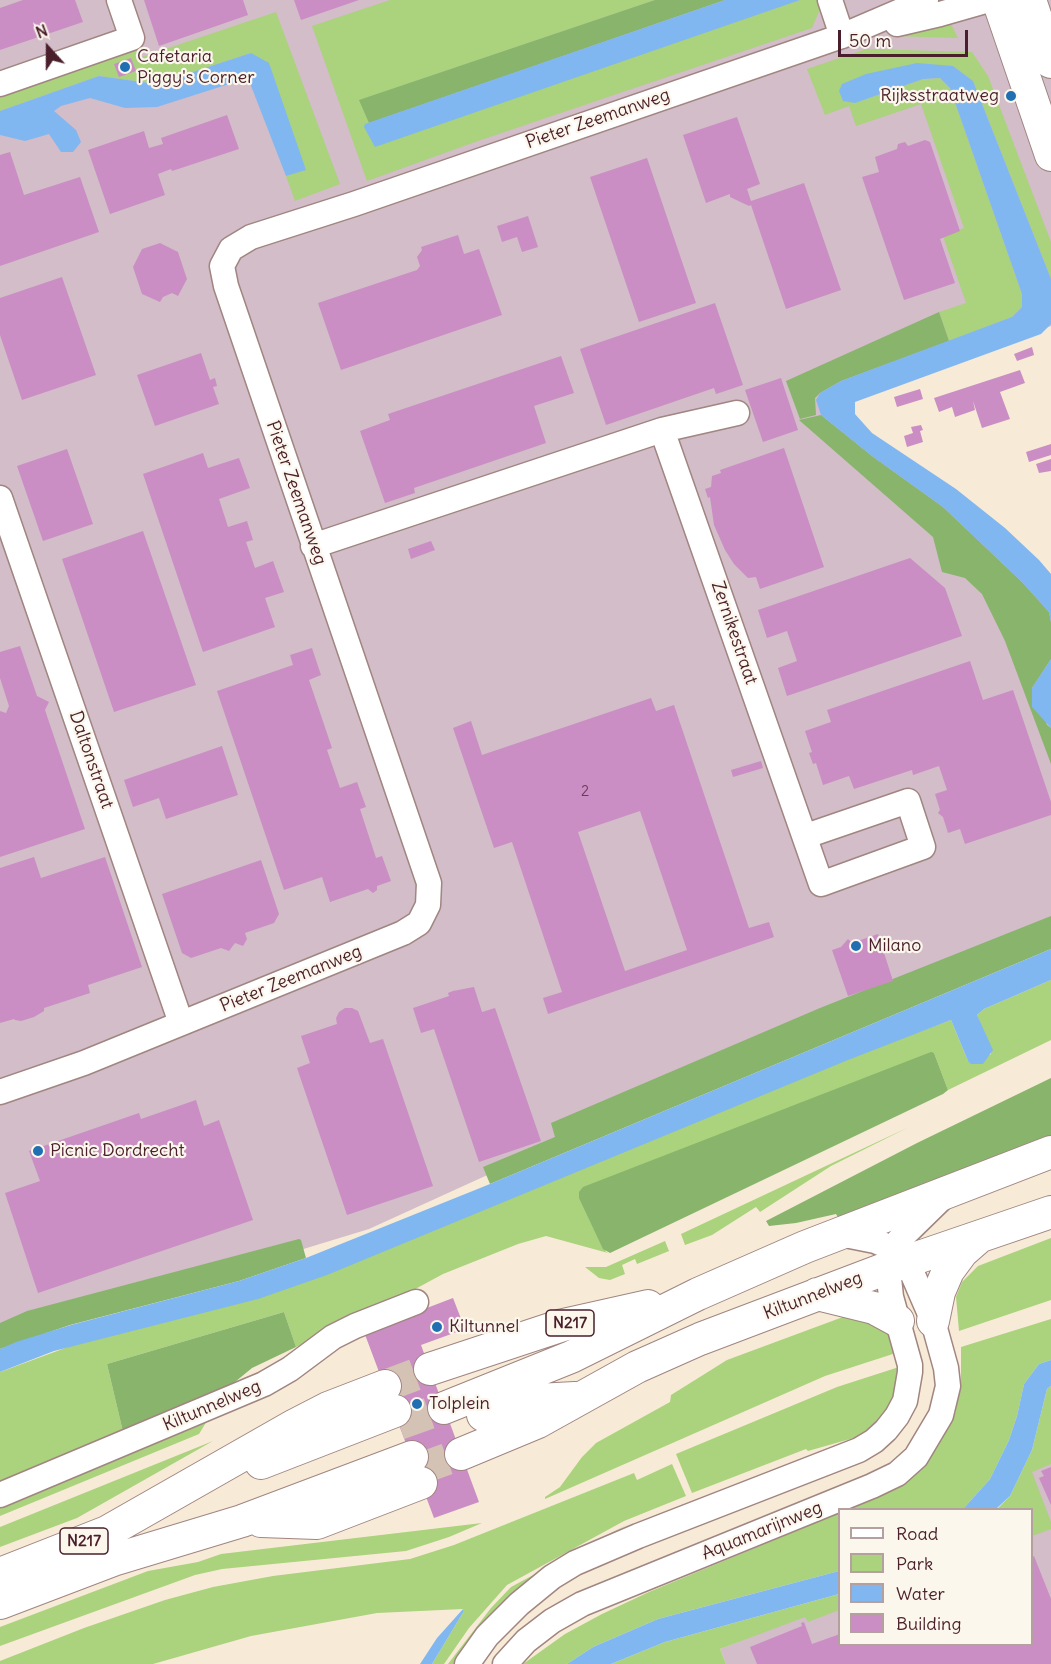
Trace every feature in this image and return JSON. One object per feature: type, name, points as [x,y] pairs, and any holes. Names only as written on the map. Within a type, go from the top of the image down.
[{"type":"main road","points":[[999,0],[1051,155]]},
{"type":"main road","points":[[1030,0],[1051,62]]},
{"type":"main road","name":"Kiltunnelweg","points":[[1051,1152],[804,1247],[698,1294],[448,1417],[538,1422],[663,1354],[817,1294],[897,1259],[981,1236],[1051,1212]]},
{"type":"main road","points":[[933,1321],[936,1302],[948,1271],[962,1252],[981,1236]]},
{"type":"main road","points":[[817,1294],[874,1308],[897,1321]]},
{"type":"main road","name":"N217","points":[[0,1574],[107,1532],[328,1408],[403,1434]]},
{"type":"main road","name":"N217","points":[[165,1499],[403,1434]]},
{"type":"main road","name":"N217","points":[[0,1603],[113,1560],[242,1521],[403,1434]]},
{"type":"main road","name":"N217","points":[[242,1521],[317,1523],[403,1434]]},
{"type":"street","points":[[0,84],[132,38],[119,0]]},
{"type":"street","points":[[830,0],[842,36]]},
{"type":"street","name":"Pieter Zeemanweg","points":[[0,1092],[84,1063],[403,933],[419,923],[428,905],[429,883],[226,286],[222,266],[231,249],[251,237],[842,36],[926,0]]},
{"type":"street","name":"Pieter Zeemanweg","points":[[842,36],[940,14],[989,0]]},
{"type":"street","points":[[313,546],[662,430],[737,413]]},
{"type":"street","name":"Zernikestraat","points":[[662,430],[821,884],[923,847],[908,801],[806,836]]},
{"type":"street","name":"Daltonstraat","points":[[0,498],[181,1023]]},
{"type":"street","points":[[466,1664],[487,1636],[519,1604],[552,1577],[575,1563],[859,1450],[874,1441],[897,1416],[905,1401],[909,1381],[910,1365],[891,1297],[889,1278],[907,1232],[950,1191]]},
{"type":"street","points":[[840,1234],[875,1241],[897,1259]]},
{"type":"street","name":"Aquamarijnweg","points":[[504,1664],[526,1641],[552,1621],[582,1604],[872,1486],[897,1474],[916,1458],[941,1415],[946,1399],[948,1377],[933,1321],[897,1259]]},
{"type":"street","name":"Kiltunnelweg","points":[[0,1495],[264,1384],[290,1369],[333,1337],[416,1302]]},
{"type":"shaded area","points":[[0,0],[1051,0],[1051,326],[838,403],[1051,606],[1051,918],[369,1229],[25,1334],[0,1344]]},
{"type":"shaded area","points":[[1051,1449],[1051,1664],[726,1664],[720,1649],[838,1602],[838,1646],[1033,1646],[1033,1508],[1002,1508]]},
{"type":"green space","points":[[390,0],[655,0],[360,100],[369,123],[800,0],[817,0],[820,9],[812,28],[367,181],[312,26]]},
{"type":"green space","points":[[655,0],[725,0],[369,123],[359,100]]},
{"type":"green space","points":[[276,12],[340,184],[295,201],[286,176],[306,169],[251,53],[156,84],[99,76],[0,111],[0,87],[136,43],[142,57]]},
{"type":"green space","points":[[950,22],[958,38],[891,36]]},
{"type":"green space","points":[[866,49],[972,52],[988,76],[1051,242],[1051,279],[973,81],[953,66],[855,103],[923,79],[940,78],[950,88],[1022,294],[1022,307],[1012,317],[949,341],[939,312],[966,303],[943,236],[964,228],[921,104],[856,126],[849,106],[825,115],[807,69]]},
{"type":"green space","points":[[939,312],[949,341],[841,381],[815,398],[816,415],[800,419],[786,381]]},
{"type":"green space","points":[[821,415],[872,456],[943,507],[1022,582],[1049,612],[1051,659],[1032,688],[1047,725],[1051,728],[1051,764],[1005,641],[982,594],[965,578],[942,572],[933,537],[799,420]]},
{"type":"green space","points":[[1051,916],[1051,949],[490,1184],[483,1167],[555,1137],[551,1123],[820,1008]]},
{"type":"green space","points":[[1051,980],[1051,1040],[948,1090],[934,1053],[605,1251],[608,1253],[546,1236],[518,1244],[443,1274],[358,1320],[296,1347],[284,1312],[107,1364],[124,1436],[0,1487],[0,1372],[951,1020],[968,1061],[986,1057],[991,1054],[977,1015],[984,1009]]},
{"type":"green space","points":[[931,1052],[934,1053],[948,1090],[943,1094],[610,1253],[603,1249],[579,1198],[579,1192],[583,1187]]},
{"type":"green space","points":[[1051,1078],[1051,1143],[839,1219],[836,1214],[796,1223],[769,1226],[766,1221],[917,1143]]},
{"type":"green space","points":[[909,1127],[831,1166],[760,1212],[756,1207],[712,1235],[685,1245],[681,1234]]},
{"type":"green space","points":[[1051,1238],[1051,1300],[959,1331],[956,1297],[962,1282],[978,1266]]},
{"type":"green space","points":[[299,1239],[306,1258],[239,1281],[70,1325],[0,1349],[0,1323],[27,1311]]},
{"type":"green space","points":[[665,1241],[669,1251],[637,1264],[635,1259],[622,1265],[625,1274],[610,1280],[599,1278],[585,1267],[606,1267]]},
{"type":"green space","points":[[284,1312],[296,1347],[252,1368],[224,1391],[124,1436],[107,1364]]},
{"type":"green space","points":[[851,1314],[881,1319],[899,1352],[825,1376],[545,1499],[560,1487],[582,1457],[596,1443],[670,1402],[671,1395],[727,1360]]},
{"type":"green space","points":[[1051,1319],[1051,1360],[1039,1364],[1024,1384],[1009,1440],[990,1479],[964,1508],[852,1508],[898,1488],[930,1458],[955,1414],[961,1382],[961,1347]]},
{"type":"green space","points":[[899,1367],[896,1392],[881,1419],[864,1435],[808,1451],[806,1449],[692,1493],[676,1454],[837,1387]]},
{"type":"green space","points":[[1051,1386],[1051,1464],[1032,1472],[1051,1522],[1051,1529],[1033,1536],[1033,1508],[998,1508],[1010,1496],[1032,1450],[1047,1389]]},
{"type":"green space","points":[[210,1416],[199,1434],[0,1516],[0,1505]]},
{"type":"green space","points":[[213,1441],[77,1518],[0,1547],[0,1527]]},
{"type":"green space","points":[[672,1464],[686,1496],[624,1521],[507,1585],[469,1628],[444,1664],[432,1664],[464,1611],[463,1609],[377,1613],[251,1636],[153,1664],[0,1664],[0,1661],[84,1628],[165,1600],[213,1587],[273,1576],[410,1559],[454,1545],[634,1473],[637,1480]]},
{"type":"green space","points":[[838,1513],[838,1571],[658,1619],[593,1647],[567,1664],[523,1664],[565,1634],[649,1592]]},
{"type":"green space","points":[[482,1523],[406,1551],[222,1569],[195,1575],[0,1646],[0,1627],[148,1571],[198,1562],[221,1554]]},
{"type":"green space","points":[[628,1524],[556,1566],[460,1664],[448,1664],[491,1608],[511,1587]]},
{"type":"green space","points":[[838,1594],[838,1610],[808,1622],[805,1617],[720,1649],[726,1664],[611,1664],[665,1642]]},
{"type":"water","points":[[725,0],[800,0],[375,147],[364,127],[365,124]]},
{"type":"water","points":[[251,53],[269,63],[306,170],[286,176],[248,78],[157,107],[125,108],[90,98],[61,106],[54,111],[76,130],[81,142],[73,152],[61,152],[49,134],[25,141],[0,135],[0,111],[99,76],[156,84]]},
{"type":"water","points":[[917,63],[953,66],[973,81],[1051,279],[1051,324],[1041,334],[855,402],[855,414],[872,433],[956,489],[1005,528],[1039,560],[1051,574],[1051,622],[1049,612],[1022,582],[943,507],[872,456],[821,415],[816,400],[820,393],[841,381],[1012,317],[1022,307],[1022,294],[950,88],[940,78],[923,79],[855,103],[843,101],[839,91],[842,84],[866,74]]},
{"type":"water","points":[[1051,659],[1051,728],[1032,707],[1032,688]]},
{"type":"water","points":[[1051,949],[1051,980],[984,1009],[977,1015],[993,1050],[983,1064],[971,1064],[968,1061],[951,1020],[848,1060],[327,1275],[258,1299],[54,1351],[0,1372],[0,1349],[16,1342],[71,1325],[239,1281],[306,1258],[490,1184]]},
{"type":"water","points":[[1051,1360],[1051,1386],[1047,1389],[1032,1450],[1010,1496],[997,1508],[964,1508],[990,1479],[1009,1440],[1024,1384],[1039,1364]]},
{"type":"water","points":[[838,1571],[838,1594],[665,1642],[611,1664],[567,1664],[593,1647],[658,1619]]},
{"type":"water","points":[[463,1609],[464,1611],[432,1664],[420,1664],[437,1638]]},
{"type":"building","points":[[23,0],[75,0],[83,22],[0,50],[0,8]]},
{"type":"building","points":[[144,0],[243,0],[248,15],[159,46]]},
{"type":"building","points":[[294,0],[359,0],[301,20]]},
{"type":"building","points":[[131,58],[136,71],[119,77],[114,64]]},
{"type":"building","points":[[227,115],[239,149],[158,174],[165,195],[110,214],[88,150],[144,131],[149,148],[163,144],[161,138]]},
{"type":"building","points":[[737,117],[760,184],[747,189],[751,201],[804,183],[841,290],[786,309],[751,205],[730,197],[730,194],[706,203],[683,135]]},
{"type":"building","points":[[925,140],[930,142],[960,231],[940,239],[955,283],[904,300],[862,177],[879,172],[875,157],[897,149],[898,144],[905,142],[908,146]]},
{"type":"building","points":[[10,152],[24,195],[80,177],[99,232],[0,266],[0,155]]},
{"type":"building","points":[[647,158],[696,303],[639,322],[590,177]]},
{"type":"building","points":[[528,216],[538,247],[522,252],[517,237],[502,242],[497,226]]},
{"type":"building","points":[[458,235],[464,254],[479,249],[502,315],[341,370],[318,303],[417,270],[420,266],[417,257],[422,250],[421,247]]},
{"type":"building","points":[[160,243],[178,252],[187,279],[178,296],[172,293],[163,297],[160,302],[142,294],[133,267],[142,249]]},
{"type":"building","points":[[62,277],[96,375],[22,400],[0,335],[0,298]]},
{"type":"building","points":[[715,303],[743,385],[716,394],[714,388],[606,425],[580,349]]},
{"type":"building","points":[[1032,347],[1034,355],[1017,361],[1014,354]]},
{"type":"building","points":[[201,353],[210,380],[215,378],[217,386],[213,387],[219,404],[155,426],[137,375]]},
{"type":"building","points":[[561,356],[574,393],[534,406],[546,443],[414,488],[415,493],[385,503],[360,431],[390,420],[388,414]]},
{"type":"building","points":[[1020,370],[1025,383],[1000,392],[1010,419],[982,428],[973,401],[975,410],[955,417],[952,407],[939,412],[934,398]]},
{"type":"building","points":[[781,378],[798,430],[763,442],[745,390]]},
{"type":"building","points":[[920,389],[923,399],[897,407],[894,397]]},
{"type":"building","points":[[921,425],[923,442],[907,447],[904,436],[913,433],[911,427]]},
{"type":"building","points":[[1051,444],[1051,455],[1029,462],[1026,452]]},
{"type":"building","points":[[784,448],[824,567],[760,589],[756,577],[748,578],[734,564],[725,550],[714,525],[710,497],[708,498],[705,489],[711,487],[712,476],[721,473],[720,470]]},
{"type":"building","points":[[67,449],[93,524],[43,541],[17,466]]},
{"type":"building","points":[[203,453],[208,468],[239,458],[250,488],[219,499],[228,527],[247,521],[253,540],[246,542],[255,568],[273,561],[284,592],[265,598],[275,627],[203,652],[143,474]]},
{"type":"building","points":[[1051,459],[1051,471],[1039,473],[1036,464]]},
{"type":"building","points":[[143,531],[196,685],[114,712],[62,559]]},
{"type":"building","points":[[431,541],[435,550],[411,559],[408,549]]},
{"type":"building","points":[[910,558],[945,588],[962,636],[787,696],[778,668],[797,661],[787,631],[767,638],[758,610]]},
{"type":"building","points":[[20,646],[37,696],[49,702],[45,710],[85,829],[0,857],[0,711],[6,713],[9,706],[0,678],[0,652]]},
{"type":"building","points":[[312,648],[321,675],[309,680],[332,748],[327,750],[340,788],[357,782],[366,807],[360,809],[376,858],[382,856],[391,881],[377,886],[377,890],[373,893],[368,889],[330,902],[322,877],[284,890],[217,691],[293,665],[290,655]]},
{"type":"building","points":[[970,661],[983,700],[1013,690],[1051,802],[1051,815],[965,844],[960,829],[948,833],[943,817],[938,813],[940,810],[935,794],[947,790],[939,766],[913,775],[912,770],[854,789],[849,776],[823,785],[816,763],[813,764],[809,753],[812,752],[805,731],[831,722],[827,710]]},
{"type":"building","points":[[651,698],[656,711],[674,705],[749,928],[769,922],[774,937],[548,1014],[543,998],[562,992],[512,842],[494,848],[453,728],[471,721],[482,755]],"holes":[[[640,811],[687,950],[625,971],[578,832]]]},
{"type":"building","points":[[222,746],[238,795],[166,819],[159,798],[133,807],[124,780]]},
{"type":"building","points":[[761,761],[763,768],[733,777],[731,770]]},
{"type":"building","points":[[34,857],[41,878],[105,857],[142,967],[88,985],[90,993],[44,1008],[44,1011],[34,1017],[0,1023],[0,868]]},
{"type":"building","points":[[261,860],[279,914],[274,923],[245,933],[247,939],[243,946],[235,943],[229,951],[221,948],[191,958],[182,953],[162,894]]},
{"type":"building","points":[[878,934],[893,981],[848,996],[832,950],[841,947],[848,939],[852,943]]},
{"type":"building","points":[[474,987],[482,1012],[495,1008],[541,1141],[479,1162],[434,1029],[421,1033],[413,1008],[449,996],[448,993],[453,991]]},
{"type":"building","points":[[345,1008],[358,1011],[370,1043],[383,1039],[433,1186],[347,1215],[297,1068],[310,1063],[301,1036],[337,1024],[336,1018],[339,1012]]},
{"type":"building","points":[[196,1100],[204,1126],[219,1120],[253,1220],[38,1293],[5,1193],[40,1181],[29,1151],[139,1113],[141,1119]]},
{"type":"building","name":"Tolplein","points":[[453,1298],[465,1329],[421,1345],[479,1502],[434,1518],[364,1332]]},
{"type":"building","points":[[1051,1467],[1051,1505],[1039,1478],[1044,1476],[1041,1471]]},
{"type":"building","points":[[1033,1556],[1051,1599],[1051,1664],[757,1664],[750,1647],[802,1626],[801,1623],[804,1622],[812,1644],[838,1635],[838,1646],[1033,1646]]},
{"type":"tunnel","points":[[385,1386],[430,1369]]},
{"type":"tunnel","points":[[399,1424],[444,1408]]},
{"type":"tunnel","points":[[417,1470],[461,1454]]},
{"type":"place","name":"Cafetaria Piggy's Corner","points":[[125,67]]},
{"type":"place","name":"Rijksstraatweg","points":[[1011,96]]},
{"type":"place","name":"Milano","points":[[856,946]]},
{"type":"place","name":"Picnic Dordrecht","points":[[38,1151]]},
{"type":"place","name":"Kiltunnel","points":[[437,1327]]},
{"type":"place","name":"Tolplein","points":[[417,1404]]}]
